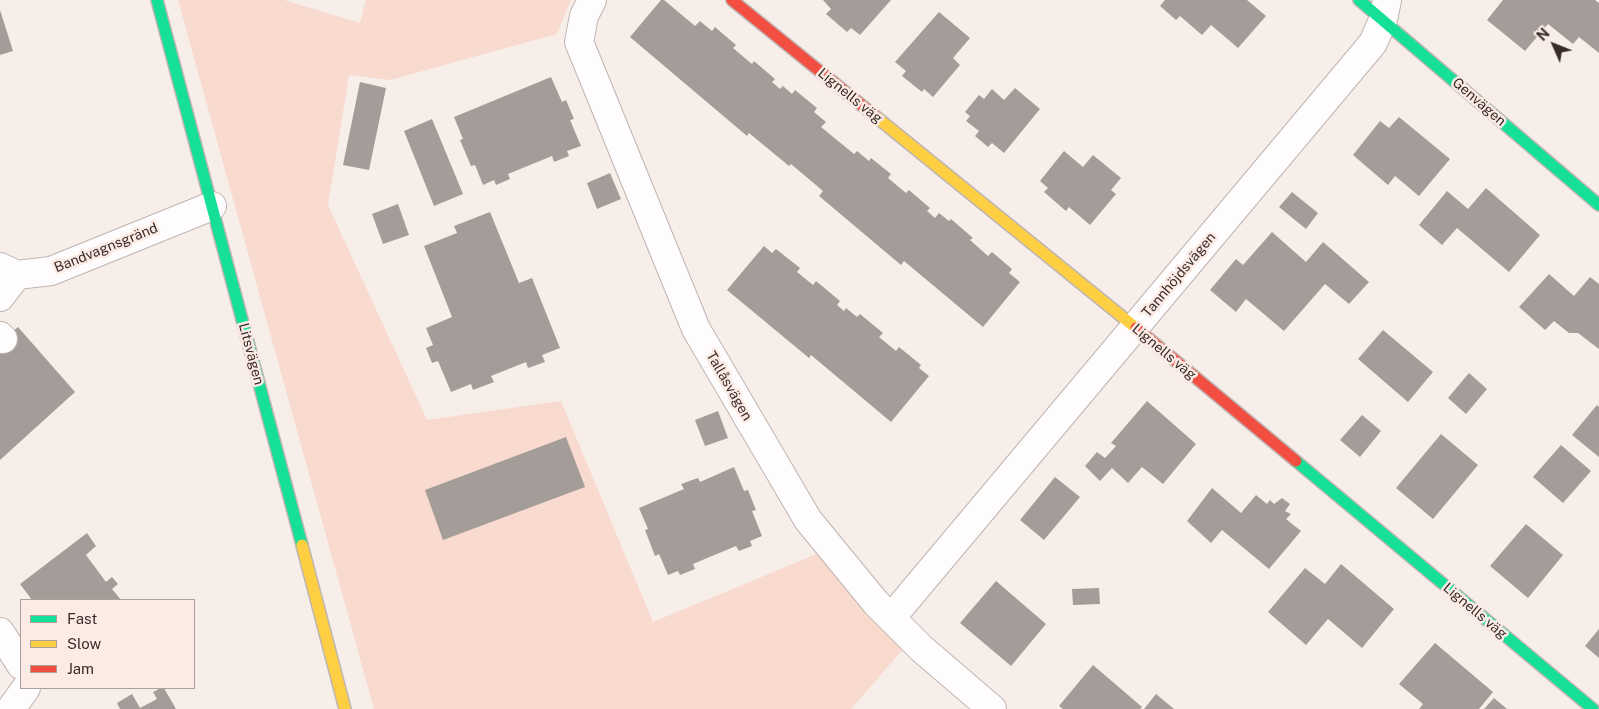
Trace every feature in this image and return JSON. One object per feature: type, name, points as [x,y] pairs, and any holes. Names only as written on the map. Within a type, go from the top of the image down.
[{"type":"street","name":"Litsvägen","points":[[157,0],[345,709]]},
{"type":"street","name":"Tallåsvägen","points":[[592,0],[584,16],[579,42],[696,328],[808,520],[891,618],[922,649],[992,709]]},
{"type":"street","name":"Lignells väg","points":[[732,0],[1135,327],[1592,709]]},
{"type":"street","name":"Genvägen","points":[[1359,0],[1385,10],[1599,204]]},
{"type":"street","name":"Tannhöjdsvägen","points":[[891,618],[1373,43],[1385,10]]},
{"type":"street","name":"Bandvagnsgränd","points":[[9,271],[51,271],[212,206]]},
{"type":"street","points":[[0,297],[9,271]]},
{"type":"street","points":[[0,632],[20,664]]},
{"type":"street","points":[[11,709],[25,689]]},
{"type":"shaded area","points":[[178,0],[284,0],[360,23],[366,0],[571,0],[557,34],[390,80],[349,75],[328,205],[427,420],[561,401],[653,622],[819,553],[905,647],[851,709],[374,709]]},
{"type":"building","points":[[661,0],[664,0],[695,26],[700,21],[712,31],[715,27],[736,45],[733,48],[752,64],[754,61],[775,79],[772,82],[780,89],[783,86],[792,94],[795,90],[817,108],[814,112],[826,122],[821,127],[854,154],[857,151],[869,161],[871,158],[891,174],[888,178],[906,193],[909,190],[930,208],[927,211],[935,218],[939,213],[949,221],[951,219],[973,238],[970,240],[988,256],[992,252],[1012,269],[1009,273],[1020,282],[983,327],[904,261],[901,265],[819,196],[823,191],[791,164],[789,166],[749,133],[747,136],[630,37]]},
{"type":"building","points":[[823,0],[891,0],[860,35],[851,28],[847,32],[826,14],[831,9]]},
{"type":"building","points":[[1165,0],[1247,0],[1266,16],[1238,48],[1211,25],[1202,35],[1180,16],[1176,20],[1160,6]]},
{"type":"building","points":[[1503,0],[1595,0],[1599,3],[1599,53],[1579,37],[1573,44],[1548,24],[1525,51],[1487,20]]},
{"type":"building","points":[[0,10],[13,51],[0,55]]},
{"type":"building","points":[[939,12],[970,38],[953,58],[960,65],[933,97],[924,89],[922,92],[902,76],[906,71],[895,62]]},
{"type":"building","points":[[551,77],[562,102],[566,100],[574,119],[570,120],[581,146],[567,151],[569,156],[554,162],[552,156],[508,174],[510,179],[496,185],[494,180],[483,185],[475,165],[471,166],[460,140],[463,139],[454,117]]},
{"type":"building","points":[[360,82],[386,88],[369,170],[343,165]]},
{"type":"building","points":[[1015,88],[1040,109],[1004,153],[992,143],[988,147],[975,136],[979,131],[966,121],[970,116],[965,112],[979,95],[984,99],[992,89],[1004,100]]},
{"type":"building","points":[[1399,117],[1450,159],[1419,196],[1395,176],[1388,185],[1353,155],[1380,121],[1389,128]]},
{"type":"building","points":[[432,119],[463,194],[434,206],[404,131]]},
{"type":"building","points":[[1064,151],[1083,167],[1093,155],[1121,178],[1111,190],[1116,194],[1090,225],[1069,207],[1066,211],[1044,192],[1048,188],[1040,181]]},
{"type":"building","points":[[610,173],[621,199],[597,209],[587,183]]},
{"type":"building","points":[[1486,188],[1540,235],[1509,272],[1457,228],[1442,245],[1419,225],[1447,191],[1468,209]]},
{"type":"building","points":[[1292,192],[1318,213],[1306,229],[1279,207]]},
{"type":"building","points":[[398,204],[409,235],[383,244],[372,214]]},
{"type":"building","points":[[490,212],[519,283],[532,278],[560,348],[542,355],[545,362],[528,368],[526,362],[491,376],[494,382],[473,390],[471,384],[451,392],[438,361],[432,363],[426,348],[433,345],[426,328],[452,317],[424,246],[457,233],[454,226]]},
{"type":"building","points":[[1272,232],[1306,262],[1323,242],[1369,282],[1349,304],[1325,284],[1284,331],[1246,299],[1236,312],[1210,290],[1236,259],[1243,265]]},
{"type":"building","points":[[764,246],[772,253],[776,249],[800,268],[797,272],[813,285],[816,281],[840,301],[837,305],[844,311],[846,308],[857,317],[860,314],[883,333],[879,337],[896,351],[899,347],[921,365],[919,368],[929,376],[891,422],[811,355],[809,358],[727,290]]},
{"type":"building","points":[[1549,274],[1574,296],[1590,277],[1599,284],[1599,349],[1578,333],[1569,333],[1554,321],[1545,330],[1519,307]]},
{"type":"building","points":[[18,327],[75,392],[0,460],[0,342]]},
{"type":"building","points":[[1383,330],[1433,372],[1408,402],[1358,359]]},
{"type":"building","points":[[1469,373],[1487,389],[1466,414],[1448,398]]},
{"type":"building","points":[[1147,401],[1196,444],[1163,484],[1142,467],[1128,483],[1112,468],[1100,481],[1085,466],[1097,452],[1105,458],[1116,446],[1111,443]]},
{"type":"building","points":[[1597,405],[1599,407],[1599,457],[1572,435]]},
{"type":"building","points":[[718,411],[728,438],[705,446],[695,420]]},
{"type":"building","points":[[1362,415],[1381,431],[1360,457],[1340,440]]},
{"type":"building","points":[[1441,434],[1478,465],[1433,519],[1396,488]]},
{"type":"building","points":[[566,437],[585,487],[443,540],[425,490]]},
{"type":"building","points":[[1561,445],[1591,471],[1563,503],[1533,477]]},
{"type":"building","points":[[734,467],[744,491],[748,490],[756,510],[752,511],[762,536],[750,541],[752,546],[739,551],[736,546],[693,564],[695,569],[680,575],[678,571],[668,575],[659,554],[655,556],[645,530],[648,529],[639,508],[684,489],[681,484],[698,478],[700,482]]},
{"type":"building","points":[[1055,477],[1080,497],[1044,540],[1020,520]]},
{"type":"building","points":[[1212,488],[1241,513],[1256,495],[1267,504],[1270,500],[1274,504],[1282,498],[1290,504],[1285,511],[1291,514],[1286,519],[1301,531],[1269,569],[1222,530],[1211,543],[1187,521]]},
{"type":"building","points":[[1526,524],[1563,555],[1528,598],[1490,566]]},
{"type":"building","points":[[87,533],[96,546],[86,555],[106,582],[112,577],[118,584],[112,589],[120,599],[31,599],[20,584]]},
{"type":"building","points":[[1341,564],[1394,609],[1362,648],[1328,619],[1306,645],[1268,612],[1305,568],[1325,584]]},
{"type":"building","points":[[996,581],[1046,624],[1011,666],[960,623]]},
{"type":"building","points":[[1099,588],[1100,604],[1073,605],[1072,589]]},
{"type":"building","points":[[1599,629],[1599,658],[1585,646]]},
{"type":"building","points":[[1435,643],[1493,692],[1479,709],[1419,709],[1423,704],[1399,684]]},
{"type":"building","points":[[1093,665],[1142,707],[1140,709],[1063,709],[1059,706]]},
{"type":"building","points":[[165,689],[176,709],[120,709],[117,703],[132,694],[140,708],[157,699],[153,692]]},
{"type":"building","points":[[1156,694],[1174,709],[1144,709]]},
{"type":"building","points":[[1494,698],[1507,709],[1484,709]]},
{"type":"traffic: fast","points":[[157,0],[302,545]]},
{"type":"traffic: fast","points":[[1359,0],[1599,205]]},
{"type":"traffic: fast","points":[[1296,461],[1593,709]]},
{"type":"traffic: slow","points":[[875,116],[1136,328]]},
{"type":"traffic: slow","points":[[302,545],[345,709]]},
{"type":"traffic: jam","points":[[732,0],[875,116]]},
{"type":"traffic: jam","points":[[1136,328],[1296,461]]}]
